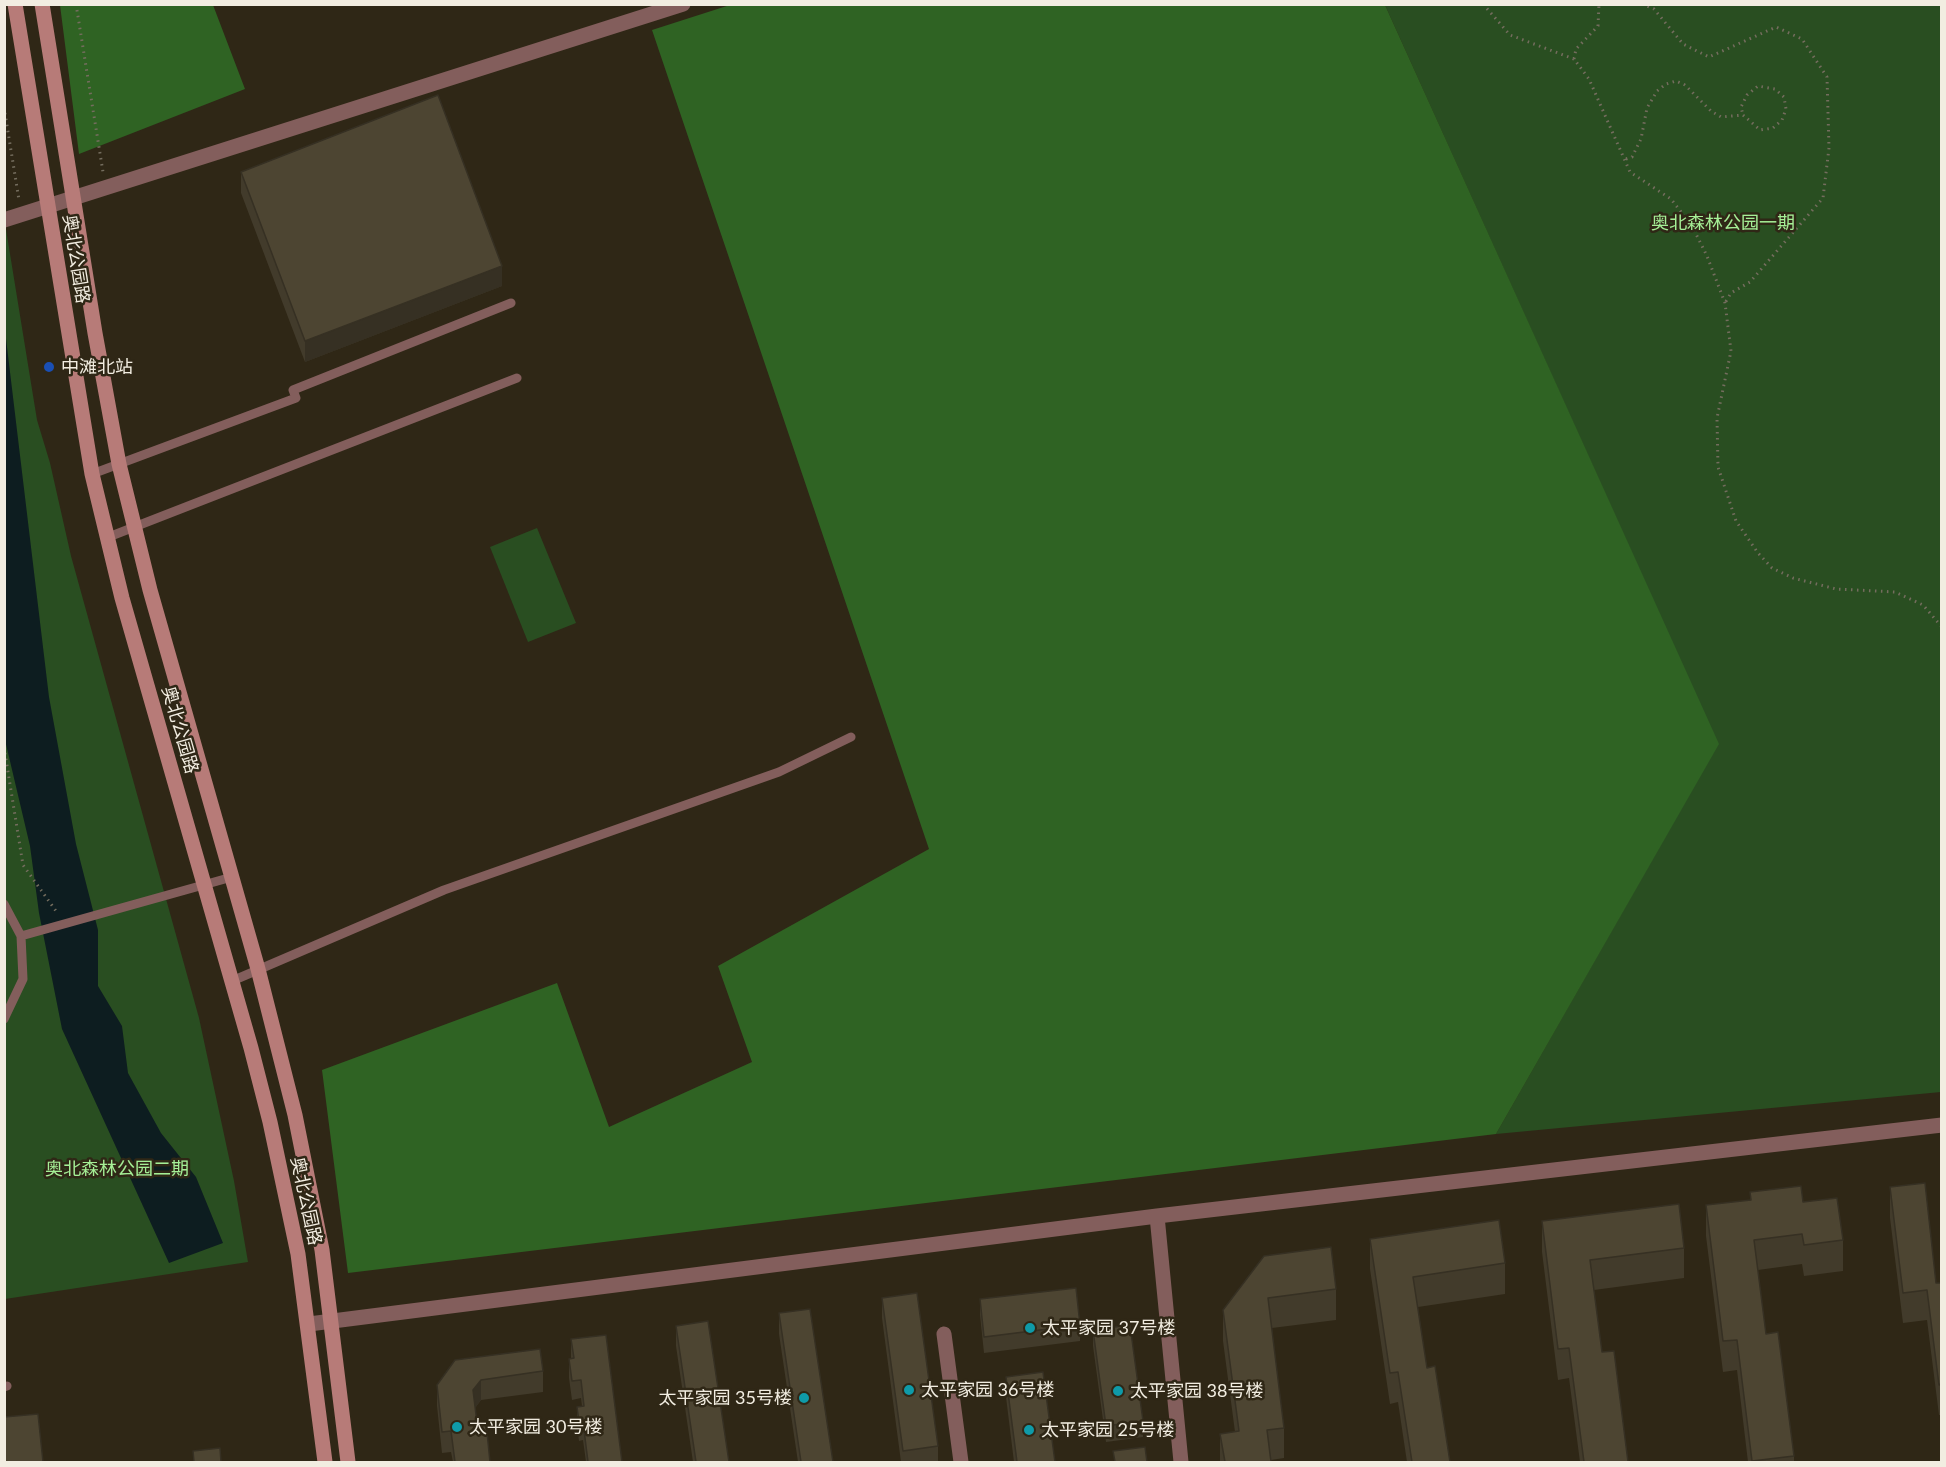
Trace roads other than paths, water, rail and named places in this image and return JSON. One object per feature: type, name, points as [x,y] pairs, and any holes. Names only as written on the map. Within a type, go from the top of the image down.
[{"type":"main road","name":"奥北公园路","points":[[15,4],[92,474],[106,538],[232,981],[272,1133],[298,1254],[309,1324],[325,1462]]},
{"type":"main road","name":"奥北公园路","points":[[42,4],[119,464],[134,527],[258,969],[296,1115],[332,1321],[348,1462]]},
{"type":"street","points":[[4,220],[683,4]]},
{"type":"street","points":[[309,1324],[1157,1216],[1941,1125]]},
{"type":"street","points":[[1157,1216],[1181,1462]]},
{"type":"street","points":[[944,1334],[961,1462]]},
{"type":"lane","points":[[92,474],[296,398],[293,390],[511,303]]},
{"type":"lane","points":[[106,538],[517,378]]},
{"type":"lane","points":[[232,981],[509,865],[779,772],[851,737]]},
{"type":"lane","points":[[21,936],[232,877]]},
{"type":"lane","points":[[4,904],[21,936],[23,979],[4,1019]]},
{"type":"place","name":"中滩北站","points":[[49,367]]},
{"type":"place","name":"太平家园 37号楼","points":[[1030,1328]]},
{"type":"place","name":"太平家园 36号楼","points":[[909,1390]]},
{"type":"place","name":"太平家园 38号楼","points":[[1118,1391]]},
{"type":"place","name":"太平家园 35号楼","points":[[804,1398]]},
{"type":"place","name":"太平家园 30号楼","points":[[457,1427]]},
{"type":"place","name":"太平家园 25号楼","points":[[1029,1430]]},
{"type":"park label","name":"奥北森林公园一期","points":[[1723,223]]},
{"type":"park label","name":"奥北森林公园二期","points":[[117,1169]]}]
